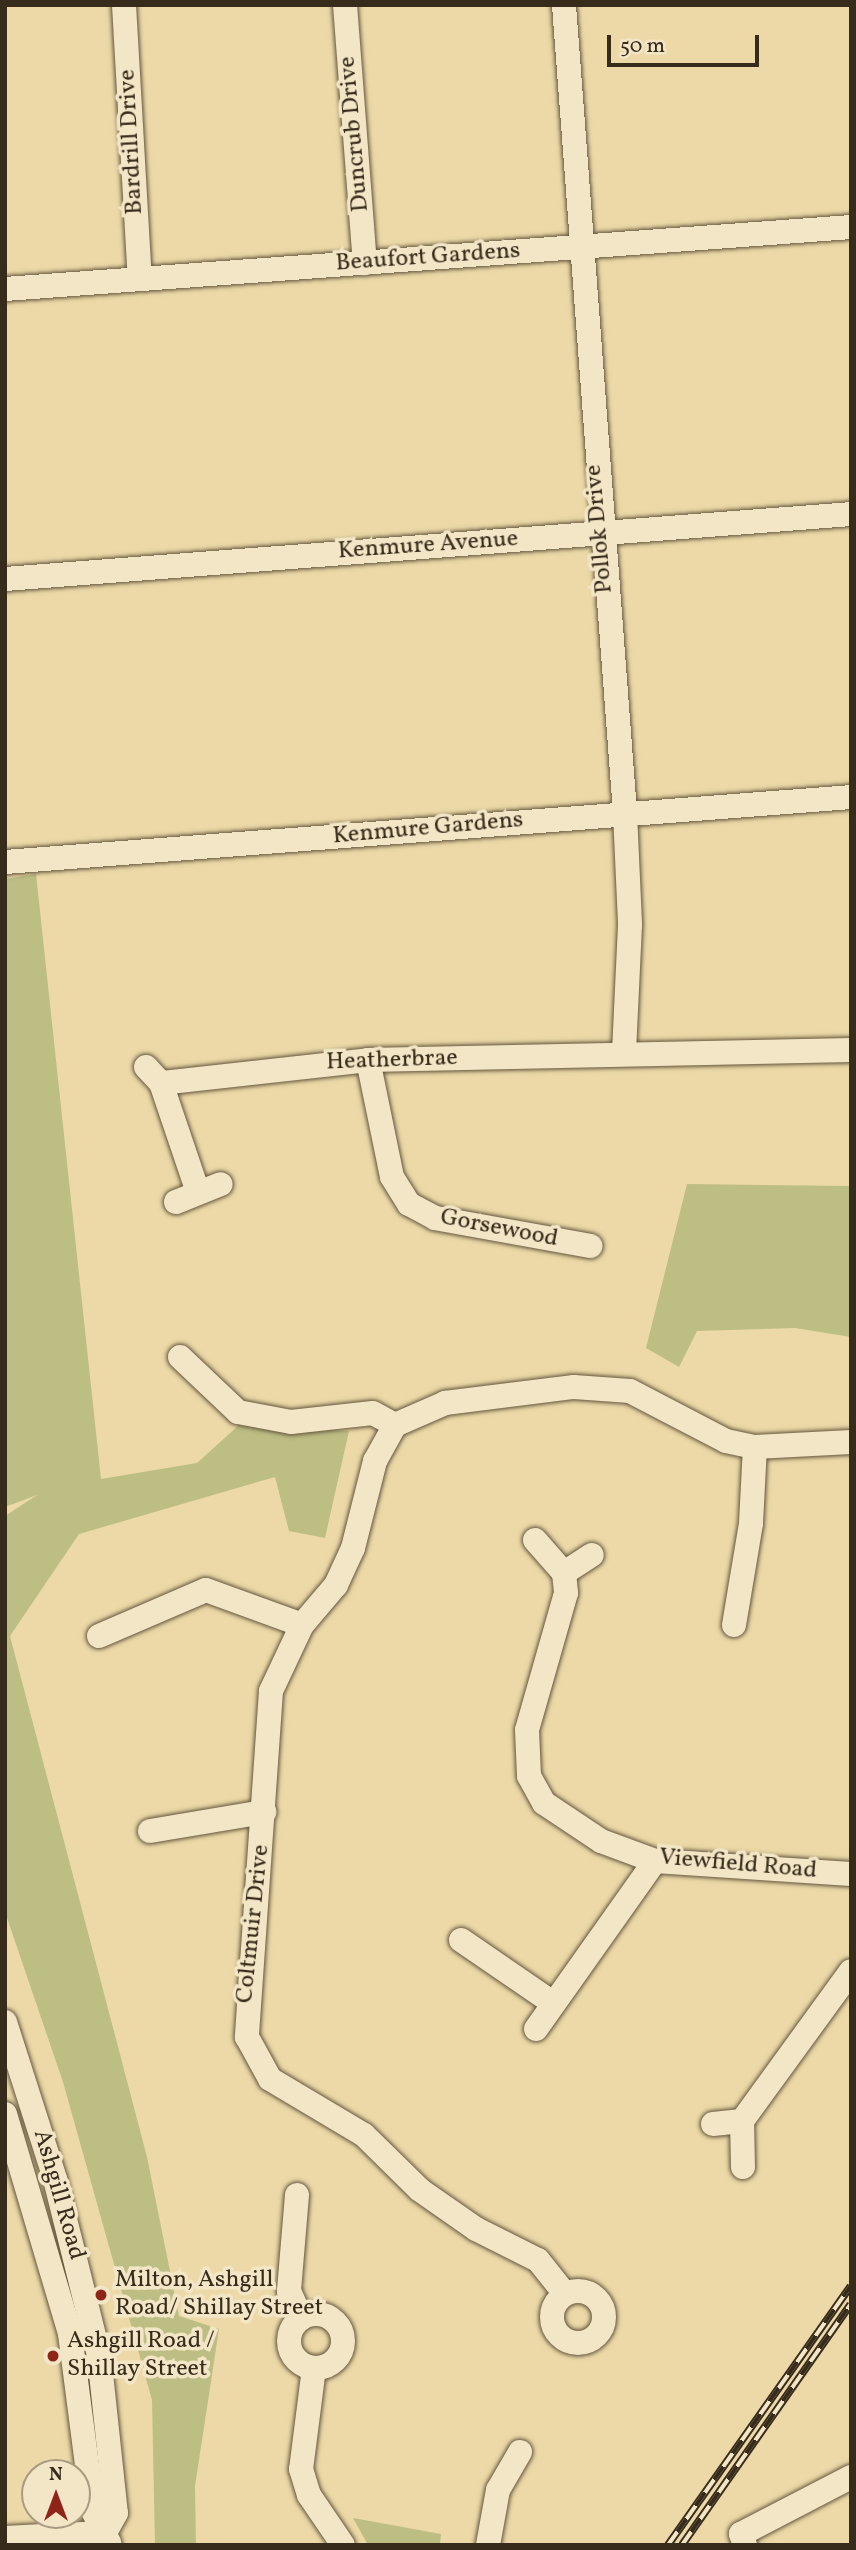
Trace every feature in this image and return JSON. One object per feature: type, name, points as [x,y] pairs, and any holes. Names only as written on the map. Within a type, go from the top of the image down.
[{"type":"street","name":"Bardrill Drive","points":[[124,5],[140,279]]},
{"type":"street","name":"Duncrub Drive","points":[[345,5],[365,263]]},
{"type":"street","name":"Pollok Drive","points":[[564,5],[600,533],[625,813],[630,925],[624,1053]]},
{"type":"street","name":"Beaufort Gardens","points":[[5,289],[851,227]]},
{"type":"street","name":"Kenmure Avenue","points":[[5,579],[851,514]]},
{"type":"street","name":"Kenmure Gardens","points":[[5,862],[851,797]]},
{"type":"street","name":"Heatherbrae","points":[[221,1184],[187,1197],[154,1075],[368,1060],[851,1050]]},
{"type":"street","name":"Gorsewood","points":[[368,1060],[392,1177],[409,1204],[435,1218],[582,1238]]},
{"type":"street","points":[[180,1357],[238,1412],[291,1422],[373,1413],[395,1425],[445,1403],[574,1387],[630,1391],[726,1441],[755,1447],[851,1443]]},
{"type":"street","name":"Coltmuir Drive","points":[[395,1425],[375,1461],[353,1548],[336,1585],[302,1625],[271,1690],[262,1756],[264,1812],[244,2011],[256,2059],[270,2079],[364,2134],[420,2190],[476,2229],[538,2260],[565,2294]]},
{"type":"street","points":[[734,1625],[751,1523],[755,1447]]},
{"type":"street","points":[[535,1540],[564,1573],[592,1555]]},
{"type":"street","name":"Viewfield Road","points":[[564,1573],[564,1606],[527,1730],[529,1776],[565,1822],[655,1861],[851,1874]]},
{"type":"street","points":[[99,1636],[206,1590],[302,1625]]},
{"type":"street","points":[[150,1831],[264,1812]]},
{"type":"street","points":[[536,2029],[655,1861]]},
{"type":"street","points":[[461,1940],[554,2003]]},
{"type":"street","points":[[743,2167],[742,2121],[851,1970]]},
{"type":"street","name":"Ashgill Road","points":[[5,2022],[97,2343],[116,2513],[103,2541]]},
{"type":"street","name":"Ashgill Road","points":[[5,2114],[70,2334],[93,2511],[103,2541]]},
{"type":"street","points":[[713,2124],[742,2121]]},
{"type":"street","points":[[297,2195],[289,2291],[301,2318]]},
{"type":"street","points":[[319,2314],[341,2330],[338,2357],[314,2368],[298,2362],[289,2347],[291,2331],[301,2318],[319,2314]]},
{"type":"street","points":[[314,2368],[301,2469],[309,2495],[343,2545]]},
{"type":"street","points":[[488,2545],[498,2490],[520,2452]]},
{"type":"street","points":[[745,2545],[741,2534],[851,2477]]},
{"type":"street","points":[[5,2538],[103,2541]]},
{"type":"green space","points":[[36,874],[101,1479],[197,1463],[239,1425],[349,1431],[325,1538],[289,1531],[275,1477],[79,1534],[10,1636],[147,2157],[179,2316],[219,2329],[195,2486],[196,2545],[155,2545],[152,2400],[63,2082],[5,1912],[5,1516],[37,1495],[5,1507],[5,879]]},
{"type":"green space","points":[[687,1184],[851,1186],[851,1337],[795,1328],[697,1331],[679,1367],[646,1348]]},
{"type":"green space","points":[[353,2518],[441,2534],[440,2545],[368,2545]]},
{"type":"railway","points":[[668,2545],[851,2286]]},
{"type":"railway","points":[[682,2545],[851,2304]]},
{"type":"place","name":"Milton, Ashgill Road/ Shillay Street","points":[[101,2295]]},
{"type":"place","name":"Ashgill Road / Shillay Street","points":[[53,2356]]}]
